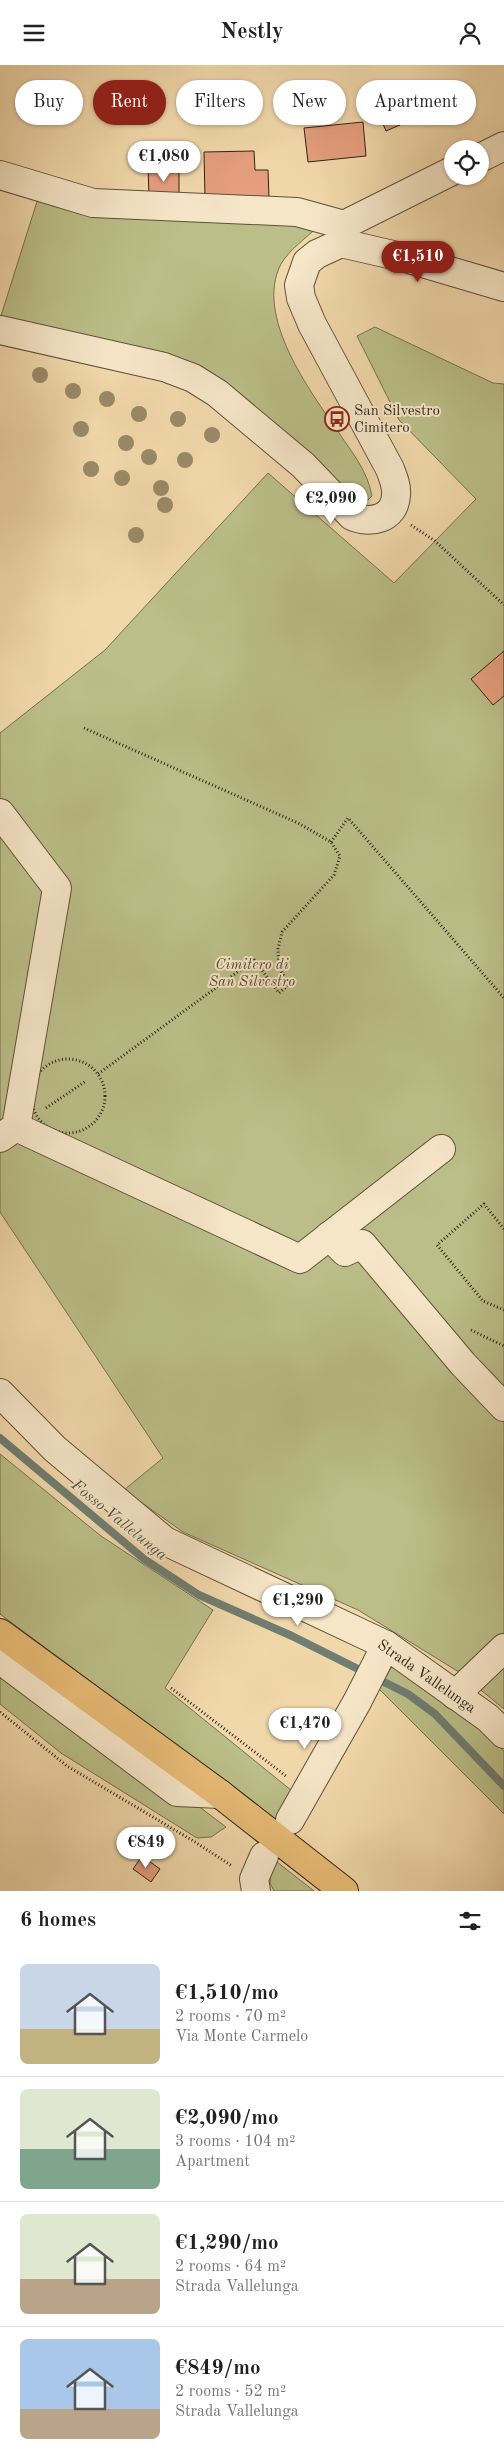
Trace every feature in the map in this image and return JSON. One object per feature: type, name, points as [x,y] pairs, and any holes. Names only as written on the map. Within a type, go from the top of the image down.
[{"type":"highway","points":[[0,1633],[220,1794],[344,1891]]},
{"type":"street","points":[[489,154],[504,146]]},
{"type":"street","points":[[0,175],[93,203],[297,212],[343,234],[406,258],[504,287]]},
{"type":"street","points":[[0,330],[164,367],[193,378],[217,393],[303,465],[352,516],[362,520],[373,521],[390,511],[396,495],[390,469],[312,324],[301,298],[299,285],[307,261],[326,249],[343,234],[444,176]]},
{"type":"street","points":[[0,813],[57,888],[17,1127],[300,1259],[441,1149]]},
{"type":"street","points":[[329,1236],[345,1252],[362,1244],[463,1364],[504,1407]]},
{"type":"street","name":"Strada Vallelunga","points":[[0,1393],[55,1449],[165,1541],[386,1645],[488,1718],[504,1734]]},
{"type":"street","points":[[290,1820],[357,1702],[386,1645]]},
{"type":"street","points":[[455,1695],[504,1648]]},
{"type":"street","points":[[0,1649],[10,1667],[177,1792],[220,1794]]},
{"type":"street","points":[[256,1891],[254,1879],[264,1856]]},
{"type":"path","points":[[390,511],[435,541],[504,605]]},
{"type":"path","points":[[84,728],[298,823],[331,842],[340,856],[334,875],[282,932],[278,949],[279,969],[290,984],[279,993],[254,961],[98,1074]]},
{"type":"path","points":[[331,842],[348,818],[504,998]]},
{"type":"path","points":[[58,1060],[80,1061],[90,1066],[98,1074],[105,1095],[100,1116],[93,1125],[78,1132],[62,1133],[47,1127],[17,1127],[31,1104],[30,1093],[39,1072],[47,1065],[58,1060]]},
{"type":"path","points":[[17,1127],[86,1081]]},
{"type":"path","points":[[504,1229],[484,1204],[437,1245],[483,1301],[504,1310]]},
{"type":"path","points":[[171,1688],[306,1791]]},
{"type":"path","points":[[0,1712],[67,1766],[195,1841],[229,1864]]},
{"type":"green space","points":[[40,192],[319,226],[293,249],[281,264],[275,284],[275,306],[280,329],[289,352],[314,396],[359,463],[367,478],[372,496],[367,501],[359,502],[350,498],[259,411],[0,319]]},
{"type":"green space","name":"Cimitero di San Silvestro","points":[[375,327],[493,383],[504,384],[504,1709],[459,1672],[358,1610],[183,1532],[124,1490],[163,1458],[0,1212],[0,733],[105,650],[268,473],[394,583],[476,499],[399,420],[357,336]]},
{"type":"green space","points":[[0,1454],[101,1536],[213,1610],[165,1688],[297,1795],[281,1823],[0,1614]]},
{"type":"green space","points":[[395,1661],[477,1724],[504,1751],[504,1814],[379,1689]]},
{"type":"green space","points":[[0,1662],[175,1796],[201,1808],[226,1827],[211,1837],[197,1838],[61,1753],[0,1704]]},
{"type":"green space","points":[[272,1858],[314,1891],[274,1891],[270,1883]]},
{"type":"building","points":[[356,123],[356,125],[363,125],[366,156],[308,162],[304,128]]},
{"type":"building","points":[[383,125],[400,125],[386,131]]},
{"type":"building","points":[[254,151],[255,170],[268,170],[269,197],[205,199],[204,152]]},
{"type":"building","points":[[148,167],[179,167],[179,203],[149,196]]},
{"type":"building","points":[[504,651],[504,696],[493,705],[471,679]]},
{"type":"building","points":[[142,1856],[160,1869],[151,1882],[133,1869]]},
{"type":"waterway","name":"Fosso Vallelunga","points":[[0,1438],[144,1559],[199,1595],[292,1636],[408,1694],[435,1714],[504,1786]]},
{"type":"place","name":"San Silvestro Cimitero","points":[[337,419]]}]
